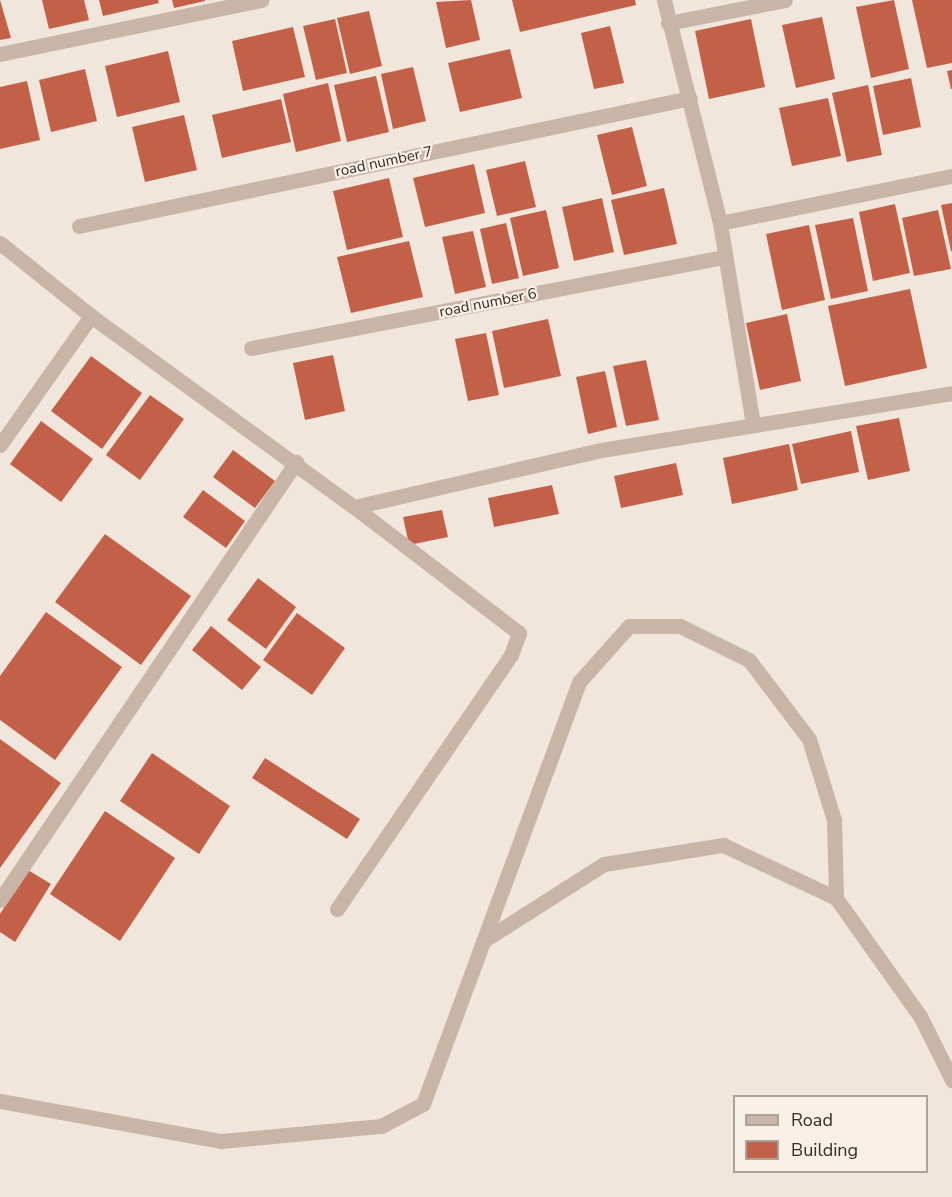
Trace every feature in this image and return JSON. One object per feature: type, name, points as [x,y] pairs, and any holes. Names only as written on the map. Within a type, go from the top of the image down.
[{"type":"street","points":[[0,54],[261,0]]},
{"type":"street","points":[[664,0],[720,223],[753,425]]},
{"type":"street","points":[[668,22],[785,0]]},
{"type":"street","name":"road number 7","points":[[79,226],[690,98]]},
{"type":"street","points":[[720,223],[952,176]]},
{"type":"street","points":[[0,243],[91,315],[296,462],[519,633],[511,655],[337,909]]},
{"type":"street","name":"road number 6","points":[[251,348],[725,257]]},
{"type":"street","points":[[0,445],[91,315]]},
{"type":"street","points":[[354,507],[601,450],[952,393]]},
{"type":"street","points":[[0,900],[296,462]]},
{"type":"street","points":[[0,1101],[221,1141],[381,1126],[423,1104],[579,682],[629,626],[680,626],[749,660],[809,740],[834,820],[836,898]]},
{"type":"street","points":[[483,941],[604,864],[723,845],[836,898],[920,1016],[952,1080]]},
{"type":"building","points":[[0,0],[11,38],[0,40]]},
{"type":"building","points":[[42,0],[84,0],[89,20],[49,29]]},
{"type":"building","points":[[99,0],[158,0],[159,3],[103,16]]},
{"type":"building","points":[[172,0],[205,0],[205,1],[174,8]]},
{"type":"building","points":[[471,0],[480,40],[446,48],[436,2]]},
{"type":"building","points":[[512,0],[635,0],[636,5],[520,32]]},
{"type":"building","points":[[894,0],[909,69],[871,78],[856,7]]},
{"type":"building","points":[[912,0],[952,0],[952,63],[927,68]]},
{"type":"building","points":[[369,11],[382,66],[350,74],[337,18]]},
{"type":"building","points":[[822,17],[835,79],[796,88],[782,25]]},
{"type":"building","points":[[335,19],[347,73],[316,80],[303,26]]},
{"type":"building","points":[[751,19],[765,87],[709,99],[695,31]]},
{"type":"building","points":[[610,26],[624,83],[594,89],[581,33]]},
{"type":"building","points":[[293,27],[305,77],[243,91],[232,41]]},
{"type":"building","points":[[510,49],[522,98],[460,112],[448,63]]},
{"type":"building","points":[[168,51],[180,102],[117,117],[105,66]]},
{"type":"building","points":[[413,67],[426,121],[393,129],[381,74]]},
{"type":"building","points":[[85,69],[97,121],[51,132],[39,80]]},
{"type":"building","points":[[952,70],[952,89],[951,89],[947,71]]},
{"type":"building","points":[[376,76],[389,132],[347,142],[334,85]]},
{"type":"building","points":[[911,78],[921,127],[883,135],[873,86]]},
{"type":"building","points":[[27,81],[40,140],[0,149],[0,87]]},
{"type":"building","points":[[328,83],[341,141],[296,152],[283,94]]},
{"type":"building","points":[[868,85],[882,155],[847,162],[832,93]]},
{"type":"building","points":[[828,98],[841,156],[792,166],[779,108]]},
{"type":"building","points":[[281,99],[291,142],[222,158],[212,115]]},
{"type":"building","points":[[184,115],[197,170],[145,182],[132,127]]},
{"type":"building","points":[[632,127],[647,186],[612,195],[597,135]]},
{"type":"building","points":[[525,161],[536,207],[497,216],[486,170]]},
{"type":"building","points":[[474,164],[485,213],[425,227],[413,178]]},
{"type":"building","points":[[389,178],[403,237],[347,250],[333,191]]},
{"type":"building","points":[[664,188],[677,244],[624,255],[611,200]]},
{"type":"building","points":[[602,198],[614,252],[574,261],[562,207]]},
{"type":"building","points":[[952,203],[952,251],[951,251],[941,205]]},
{"type":"building","points":[[895,204],[910,273],[873,281],[859,212]]},
{"type":"building","points":[[546,210],[559,268],[523,276],[510,218]]},
{"type":"building","points":[[938,210],[951,269],[914,276],[902,218]]},
{"type":"building","points":[[853,218],[868,291],[831,299],[815,225]]},
{"type":"building","points":[[506,223],[519,278],[492,284],[480,229]]},
{"type":"building","points":[[809,225],[825,300],[782,310],[766,234]]},
{"type":"building","points":[[473,231],[486,287],[455,294],[442,237]]},
{"type":"building","points":[[409,241],[423,297],[351,313],[337,257]]},
{"type":"building","points":[[910,289],[927,368],[845,386],[828,306]]},
{"type":"building","points":[[787,314],[801,381],[760,390],[746,323]]},
{"type":"building","points":[[548,319],[561,376],[504,388],[492,331]]},
{"type":"building","points":[[486,333],[499,395],[468,401],[455,339]]},
{"type":"building","points":[[333,355],[345,411],[305,420],[293,363]]},
{"type":"building","points":[[91,356],[142,393],[102,449],[51,411]]},
{"type":"building","points":[[646,360],[659,420],[626,426],[613,366]]},
{"type":"building","points":[[605,371],[617,427],[588,434],[576,377]]},
{"type":"building","points":[[150,395],[184,419],[140,480],[106,455]]},
{"type":"building","points":[[899,418],[910,471],[868,480],[856,426]]},
{"type":"building","points":[[41,421],[93,459],[61,502],[10,464]]},
{"type":"building","points":[[851,431],[859,472],[801,484],[792,444]]},
{"type":"building","points":[[789,444],[798,490],[732,504],[723,458]]},
{"type":"building","points":[[233,450],[275,481],[255,508],[213,477]]},
{"type":"building","points":[[676,463],[683,495],[621,508],[614,476]]},
{"type":"building","points":[[552,485],[559,514],[494,527],[488,498]]},
{"type":"building","points":[[203,490],[245,521],[226,548],[183,517]]},
{"type":"building","points":[[442,510],[448,537],[409,545],[403,517]]},
{"type":"building","points":[[105,534],[191,596],[141,665],[55,602]]},
{"type":"building","points":[[258,578],[296,607],[266,649],[227,620]]},
{"type":"building","points":[[46,612],[122,667],[55,760],[0,720],[0,676]]},
{"type":"building","points":[[297,613],[345,648],[312,695],[263,660]]},
{"type":"building","points":[[211,626],[261,667],[242,690],[192,650]]},
{"type":"building","points":[[0,739],[61,783],[0,868]]},
{"type":"building","points":[[152,753],[230,806],[199,854],[120,801]]},
{"type":"building","points":[[265,758],[360,819],[347,839],[252,778]]},
{"type":"building","points":[[105,811],[175,858],[120,941],[50,894]]},
{"type":"building","points":[[28,870],[51,884],[15,942],[0,932],[0,914]]}]
